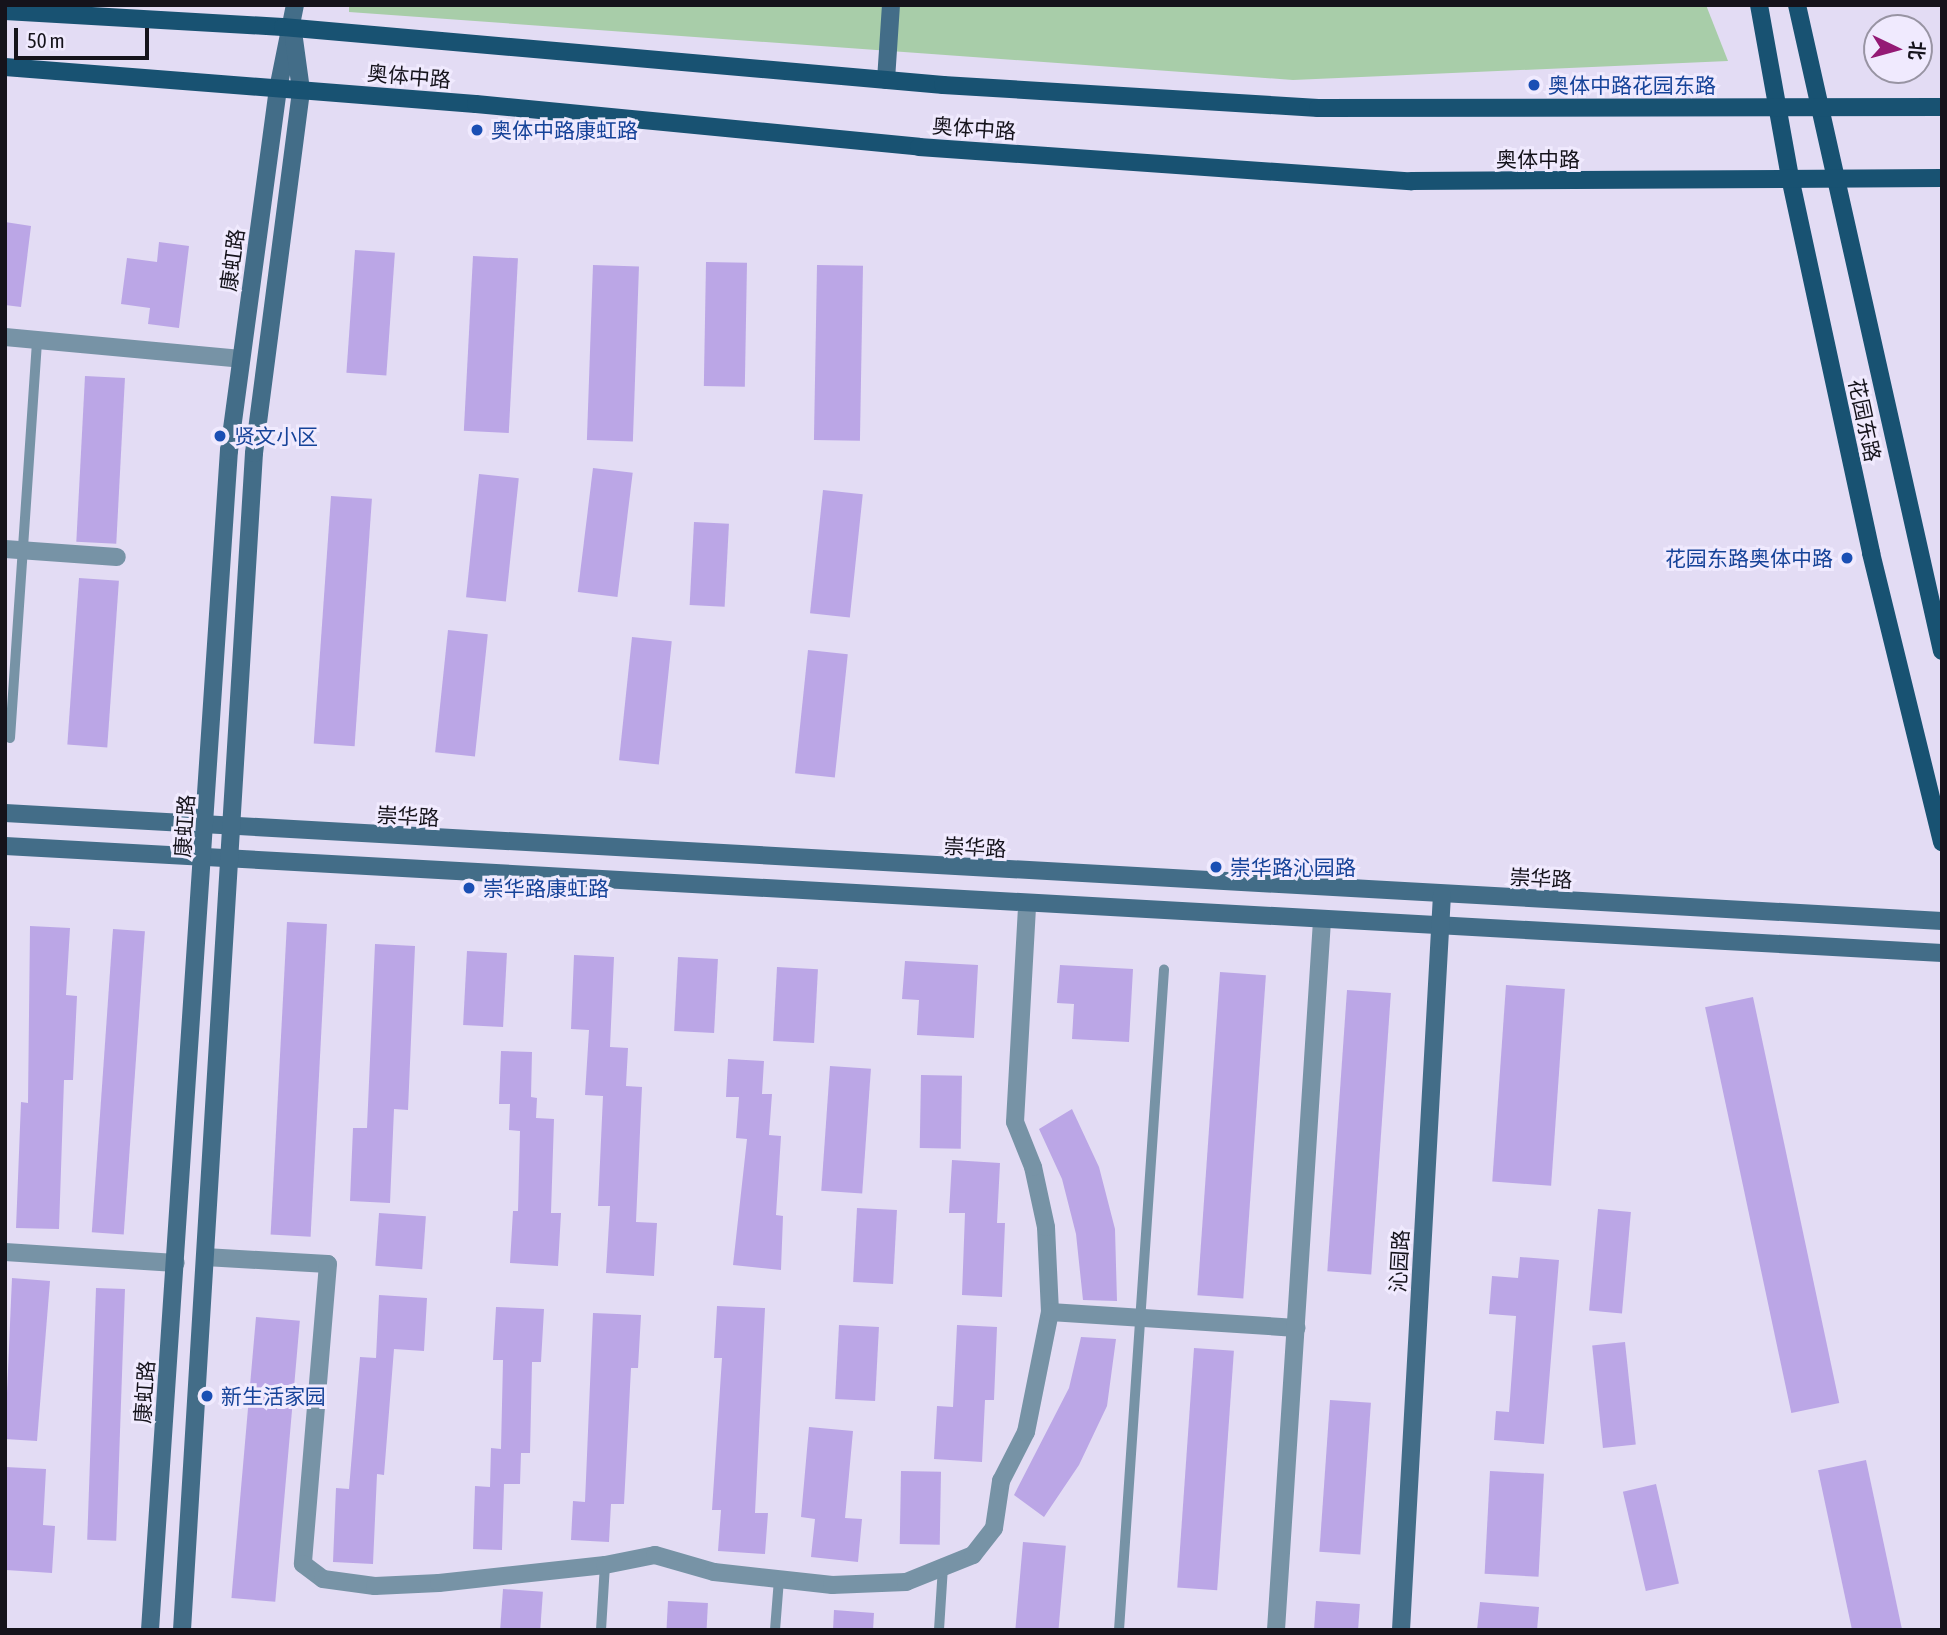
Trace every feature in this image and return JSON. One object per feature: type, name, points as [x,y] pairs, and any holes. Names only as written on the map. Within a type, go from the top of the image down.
[{"type":"main road","name":"康虹路","points":[[150,1630],[204,860],[229,452],[278,89],[293,29],[295,5]]},
{"type":"main road","points":[[886,80],[891,5]]},
{"type":"main road","name":"花园东路","points":[[1759,5],[1791,182],[1871,553],[1942,842]]},
{"type":"main road","name":"花园东路","points":[[1797,5],[1942,652]]},
{"type":"main road","name":"奥体中路","points":[[5,11],[293,29],[886,80],[1318,108],[1942,107]]},
{"type":"main road","name":"康虹路","points":[[182,1630],[254,453],[301,90],[293,29]]},
{"type":"main road","name":"奥体中路","points":[[5,66],[301,90],[919,147],[1411,181],[1791,182],[1942,178]]},
{"type":"main road","name":"崇华路","points":[[5,813],[231,829],[1942,921]]},
{"type":"main road","points":[[5,846],[204,860],[1942,953]]},
{"type":"main road","name":"沁园路","points":[[1401,1630],[1442,895]]},
{"type":"street","points":[[5,337],[242,359]]},
{"type":"street","points":[[14,550],[117,557]]},
{"type":"street","points":[[205,1257],[328,1264],[303,1564],[323,1579],[375,1586],[605,1565],[655,1555],[714,1572],[832,1585],[906,1582],[973,1555],[994,1528],[1001,1480],[1026,1432],[1050,1312],[1046,1227],[1033,1167],[1015,1122],[1027,905]]},
{"type":"street","points":[[1276,1630],[1322,921]]},
{"type":"street","points":[[5,1252],[176,1263]]},
{"type":"street","points":[[1050,1312],[1296,1328]]},
{"type":"lane","points":[[10,738],[14,550],[37,340]]},
{"type":"lane","points":[[1119,1630],[1164,970]]},
{"type":"lane","points":[[601,1630],[605,1565]]},
{"type":"lane","points":[[939,1630],[943,1567]]},
{"type":"lane","points":[[775,1630],[779,1579]]},
{"type":"green space","points":[[349,5],[1706,5],[1728,61],[1293,80],[349,12]]},
{"type":"building","points":[[5,222],[31,226],[21,307],[5,305]]},
{"type":"building","points":[[159,242],[189,246],[179,328],[148,324],[150,308],[121,304],[127,258],[157,262]]},
{"type":"building","points":[[355,250],[395,253],[386,375],[346,373]]},
{"type":"building","points":[[473,256],[518,258],[509,433],[464,431]]},
{"type":"building","points":[[706,262],[747,263],[745,387],[704,386]]},
{"type":"building","points":[[593,265],[639,267],[633,441],[587,440]]},
{"type":"building","points":[[817,265],[863,266],[860,441],[814,440]]},
{"type":"building","points":[[85,376],[125,378],[116,544],[76,542]]},
{"type":"building","points":[[593,468],[633,473],[617,597],[578,592]]},
{"type":"building","points":[[479,474],[519,478],[506,602],[466,597]]},
{"type":"building","points":[[823,490],[863,494],[850,618],[810,613]]},
{"type":"building","points":[[331,496],[372,499],[355,746],[314,743]]},
{"type":"building","points":[[694,522],[729,524],[725,607],[690,605]]},
{"type":"building","points":[[79,578],[119,581],[107,747],[67,745]]},
{"type":"building","points":[[448,630],[488,634],[475,757],[435,752]]},
{"type":"building","points":[[632,637],[672,641],[659,765],[619,760]]},
{"type":"building","points":[[808,650],[848,654],[835,778],[795,773]]},
{"type":"building","points":[[287,922],[327,924],[311,1237],[271,1235]]},
{"type":"building","points":[[30,926],[70,928],[66,995],[77,996],[73,1080],[64,1080],[59,1229],[16,1228],[21,1102],[28,1103]]},
{"type":"building","points":[[113,929],[145,931],[124,1234],[92,1232]]},
{"type":"building","points":[[375,944],[415,946],[408,1110],[394,1109],[390,1203],[350,1201],[353,1128],[367,1128]]},
{"type":"building","points":[[467,951],[507,953],[503,1027],[463,1025]]},
{"type":"building","points":[[574,955],[614,957],[610,1047],[628,1048],[626,1086],[642,1087],[636,1222],[657,1223],[654,1276],[606,1273],[610,1206],[598,1206],[603,1096],[585,1095],[589,1030],[571,1029]]},
{"type":"building","points":[[678,957],[718,959],[714,1033],[674,1031]]},
{"type":"building","points":[[905,961],[978,965],[974,1038],[917,1035],[919,1000],[902,999]]},
{"type":"building","points":[[1060,965],[1133,969],[1129,1042],[1072,1039],[1074,1004],[1057,1003]]},
{"type":"building","points":[[777,967],[818,969],[814,1043],[773,1041]]},
{"type":"building","points":[[1220,972],[1266,975],[1243,1298],[1197,1295]]},
{"type":"building","points":[[1506,985],[1565,989],[1551,1186],[1492,1182]]},
{"type":"building","points":[[1347,990],[1391,993],[1371,1274],[1327,1271]]},
{"type":"building","points":[[1753,997],[1839,1403],[1791,1413],[1705,1007]]},
{"type":"building","points":[[501,1051],[532,1052],[531,1097],[537,1098],[536,1118],[554,1119],[551,1213],[561,1213],[558,1266],[510,1263],[513,1211],[518,1211],[520,1131],[509,1130],[510,1104],[499,1104]]},
{"type":"building","points":[[728,1059],[764,1061],[762,1094],[772,1094],[769,1135],[781,1136],[776,1215],[783,1216],[781,1270],[733,1265],[747,1139],[736,1138],[739,1097],[726,1097]]},
{"type":"building","points":[[830,1066],[871,1069],[862,1194],[821,1191]]},
{"type":"building","points":[[921,1075],[962,1076],[961,1149],[920,1148]]},
{"type":"building","points":[[1072,1109],[1099,1167],[1115,1229],[1117,1301],[1083,1300],[1076,1234],[1062,1179],[1039,1129]]},
{"type":"building","points":[[952,1160],[1000,1163],[997,1223],[1005,1223],[1002,1297],[962,1295],[965,1213],[949,1213]]},
{"type":"building","points":[[857,1208],[897,1210],[893,1284],[853,1282]]},
{"type":"building","points":[[1598,1209],[1631,1212],[1622,1313],[1589,1311]]},
{"type":"building","points":[[379,1213],[426,1216],[422,1269],[375,1266]]},
{"type":"building","points":[[1520,1257],[1559,1260],[1544,1444],[1494,1440],[1496,1411],[1509,1412],[1516,1316],[1489,1314],[1492,1276],[1518,1278]]},
{"type":"building","points":[[12,1278],[50,1281],[37,1441],[5,1439]]},
{"type":"building","points":[[96,1288],[125,1289],[116,1541],[87,1540]]},
{"type":"building","points":[[379,1295],[427,1298],[424,1351],[394,1349],[384,1475],[377,1474],[373,1564],[333,1562],[336,1488],[349,1489],[360,1357],[376,1358]]},
{"type":"building","points":[[717,1306],[765,1308],[755,1513],[768,1513],[765,1554],[718,1551],[721,1510],[712,1510],[722,1358],[714,1358]]},
{"type":"building","points":[[496,1307],[544,1309],[541,1362],[532,1362],[530,1453],[521,1453],[520,1484],[504,1484],[502,1550],[473,1549],[475,1486],[490,1487],[491,1448],[501,1449],[503,1360],[493,1360]]},
{"type":"building","points":[[593,1313],[641,1315],[638,1368],[631,1368],[624,1504],[611,1504],[609,1542],[571,1540],[573,1501],[585,1502]]},
{"type":"building","points":[[256,1317],[300,1321],[275,1602],[231,1598]]},
{"type":"building","points":[[839,1325],[879,1327],[875,1401],[835,1399]]},
{"type":"building","points":[[957,1325],[997,1327],[994,1400],[985,1400],[982,1462],[934,1459],[937,1406],[953,1407]]},
{"type":"building","points":[[1081,1337],[1116,1339],[1107,1406],[1079,1465],[1044,1517],[1014,1495],[1069,1388]]},
{"type":"building","points":[[1625,1342],[1636,1444],[1603,1448],[1592,1345]]},
{"type":"building","points":[[1194,1348],[1234,1351],[1217,1590],[1177,1587]]},
{"type":"building","points":[[1330,1400],[1371,1403],[1360,1554],[1319,1552]]},
{"type":"building","points":[[809,1427],[853,1431],[845,1518],[862,1519],[858,1562],[811,1557],[815,1519],[801,1517]]},
{"type":"building","points":[[1866,1460],[1902,1630],[1852,1630],[1818,1470]]},
{"type":"building","points":[[5,1467],[46,1469],[43,1525],[55,1526],[52,1573],[6,1570]]},
{"type":"building","points":[[901,1471],[941,1472],[940,1545],[900,1544]]},
{"type":"building","points":[[1490,1471],[1544,1474],[1539,1577],[1485,1574]]},
{"type":"building","points":[[1656,1484],[1679,1583],[1646,1591],[1623,1492]]},
{"type":"building","points":[[1023,1542],[1066,1546],[1058,1630],[1015,1630]]},
{"type":"building","points":[[503,1589],[543,1592],[540,1630],[500,1630]]},
{"type":"building","points":[[668,1601],[708,1603],[707,1630],[666,1630]]},
{"type":"building","points":[[1316,1601],[1360,1604],[1358,1630],[1314,1630]]},
{"type":"building","points":[[1480,1602],[1539,1607],[1537,1630],[1477,1630]]},
{"type":"building","points":[[834,1610],[874,1613],[873,1630],[833,1630]]},
{"type":"place","name":"奥体中路花园东路","points":[[1534,85]]},
{"type":"place","name":"奥体中路康虹路","points":[[477,130]]},
{"type":"place","name":"贤文小区","points":[[220,436]]},
{"type":"place","name":"花园东路奥体中路","points":[[1847,558]]},
{"type":"place","name":"崇华路沁园路","points":[[1216,867]]},
{"type":"place","name":"崇华路康虹路","points":[[469,888]]},
{"type":"place","name":"新生活家园","points":[[207,1396]]}]
